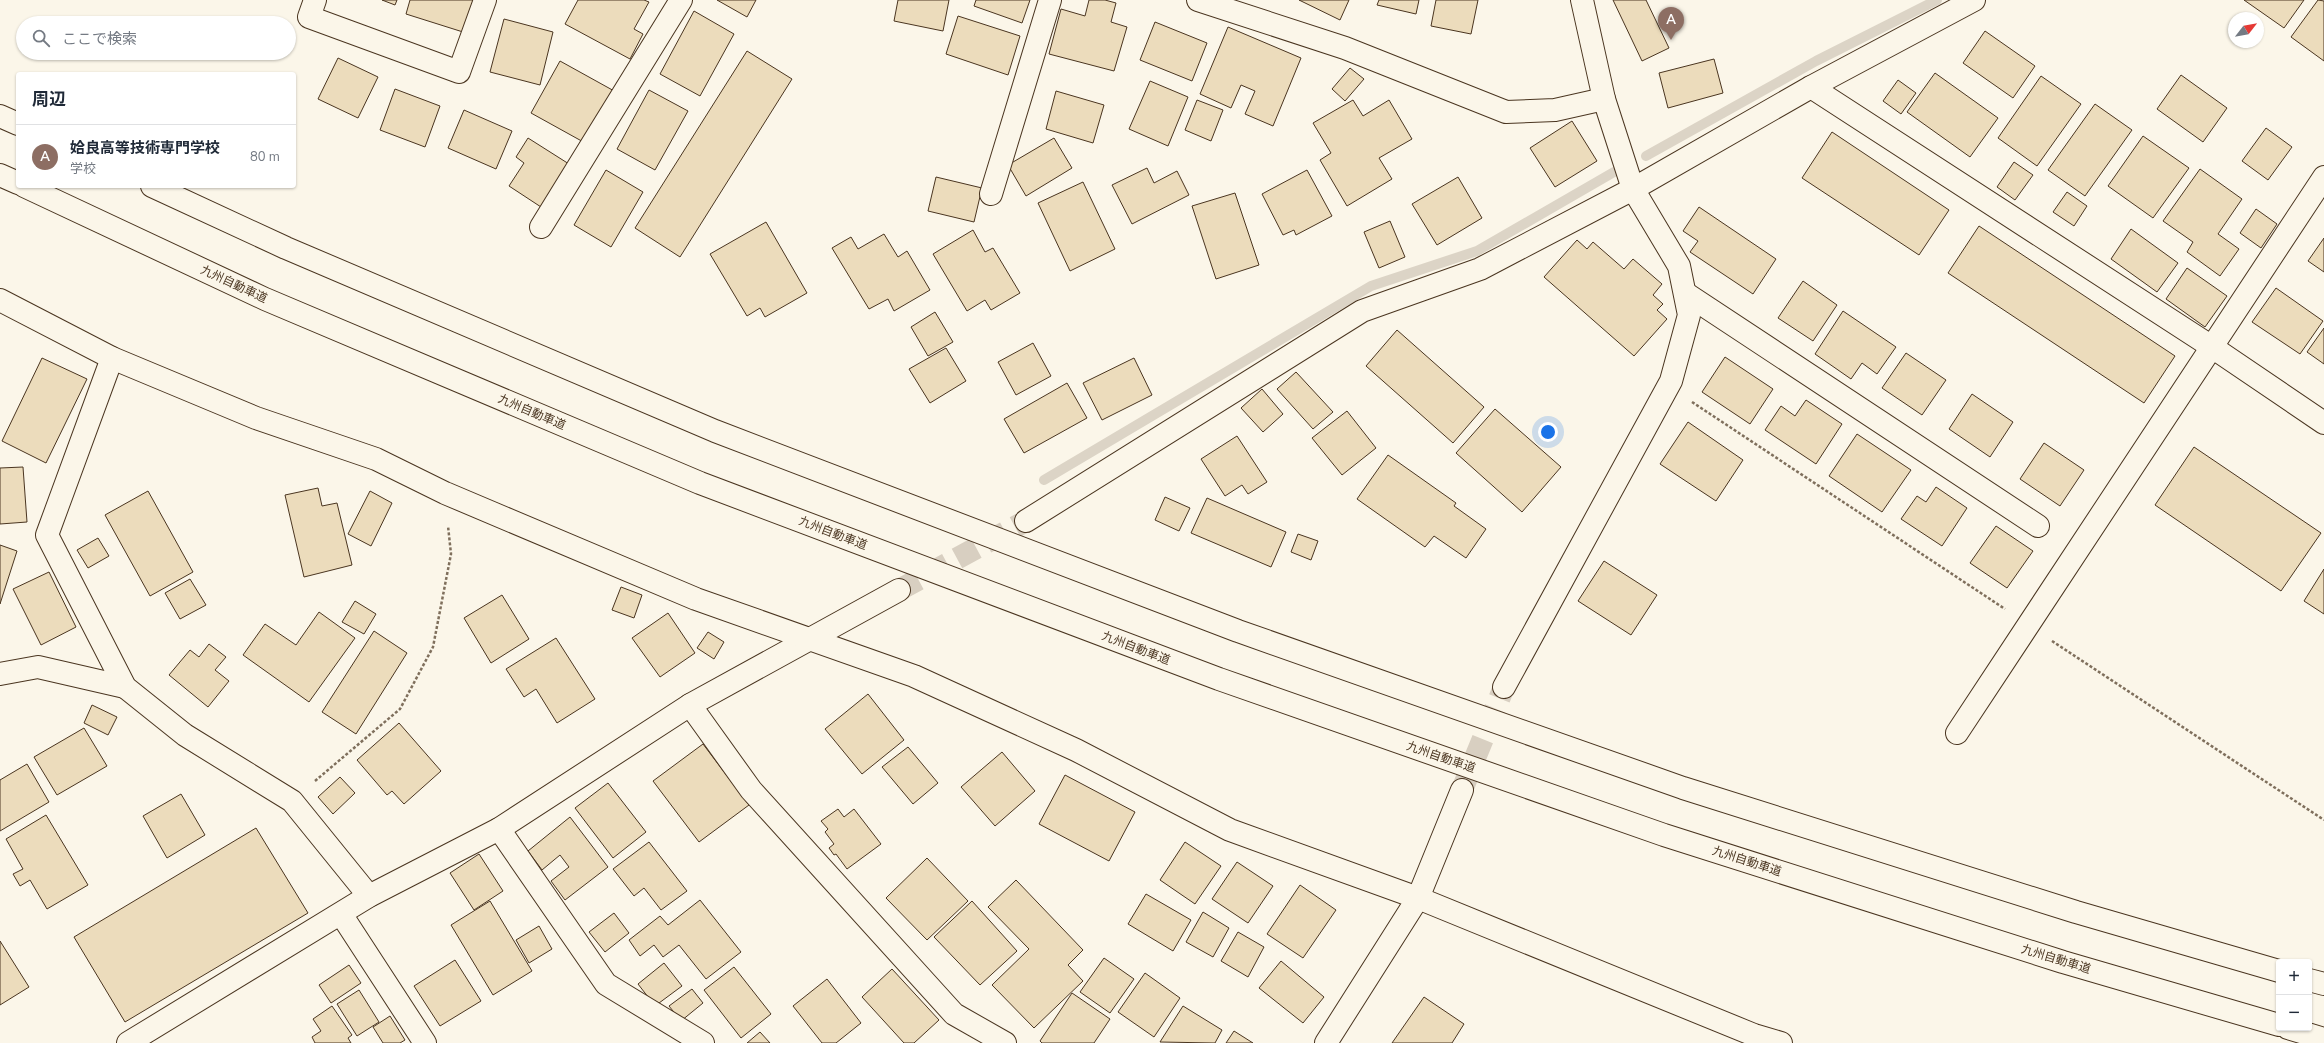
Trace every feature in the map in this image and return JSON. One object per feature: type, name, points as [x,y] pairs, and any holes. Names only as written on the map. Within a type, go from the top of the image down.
[{"type":"main road","points":[[316,0],[309,17],[459,72],[485,0]]},
{"type":"main road","points":[[541,226],[681,0]]},
{"type":"main road","points":[[990,194],[1050,0]]},
{"type":"main road","points":[[1198,0],[1345,48],[1506,112],[1555,110],[1604,99]]},
{"type":"main road","points":[[1504,687],[1668,386],[1689,315],[1678,266],[1633,189],[1604,99],[1582,0]]},
{"type":"main road","points":[[1026,521],[1362,311],[1480,269],[1633,189],[1811,87],[1974,0]]},
{"type":"main road","points":[[1811,87],[2212,347],[2324,423]]},
{"type":"main road","points":[[0,116],[16,123]]},
{"type":"main road","points":[[0,175],[16,182]]},
{"type":"main road","points":[[1957,733],[2324,177]]},
{"type":"main road","name":"九州自動車道","points":[[28,188],[264,299],[700,483],[1219,679],[1664,835],[2063,962],[2276,1024]]},
{"type":"main road","points":[[156,188],[293,251],[715,431],[1238,631],[1683,788],[2076,912],[2276,970]]},
{"type":"main road","points":[[1685,293],[2038,526]]},
{"type":"main road","points":[[0,300],[112,358],[256,418],[376,459],[445,494],[696,599],[914,676],[1076,750],[1230,830],[1418,898],[1752,1039],[1782,1043]]},
{"type":"main road","points":[[112,358],[47,535],[124,687],[185,735],[292,801],[369,896]]},
{"type":"main road","points":[[128,1043],[369,896],[499,830],[690,705],[899,590]]},
{"type":"main road","points":[[0,674],[38,668],[124,687]]},
{"type":"main road","points":[[690,705],[751,790],[954,1014],[1005,1043]]},
{"type":"main road","points":[[1326,1043],[1418,898],[1462,790]]},
{"type":"main road","points":[[499,830],[606,984],[703,1043]]},
{"type":"main road","points":[[341,914],[425,1043]]},
{"type":"main road","points":[[2312,981],[2324,984]]},
{"type":"main road","points":[[2298,1031],[2324,1039]]},
{"type":"path","points":[[1668,386],[2324,820]]},
{"type":"path","points":[[292,801],[400,710],[433,647],[451,554],[445,494]]},
{"type":"building","points":[[382,0],[397,0],[395,5]]},
{"type":"building","points":[[410,0],[474,0],[463,32],[406,14]]},
{"type":"building","points":[[578,0],[644,0],[649,2],[634,29],[643,34],[630,59],[565,24]]},
{"type":"building","points":[[717,0],[756,0],[747,17]]},
{"type":"building","points":[[898,0],[949,0],[943,31],[894,21]]},
{"type":"building","points":[[976,0],[1030,0],[1022,23],[974,6]]},
{"type":"building","points":[[1089,0],[1105,0],[1116,3],[1111,22],[1127,27],[1114,71],[1049,54],[1061,9],[1085,16]]},
{"type":"building","points":[[1299,0],[1349,0],[1340,20]]},
{"type":"building","points":[[1379,0],[1419,0],[1416,14],[1377,5]]},
{"type":"building","points":[[1436,0],[1478,0],[1471,34],[1431,26]]},
{"type":"building","points":[[1613,0],[1646,0],[1669,48],[1642,61]]},
{"type":"building","points":[[2244,0],[2304,0],[2284,28],[2264,14],[2264,12],[2261,12]]},
{"type":"building","points":[[2318,0],[2324,1],[2324,61],[2291,37]]},
{"type":"building","points":[[694,11],[734,34],[700,96],[660,74]]},
{"type":"building","points":[[958,16],[1020,36],[1008,75],[946,54]]},
{"type":"building","points":[[504,19],[553,32],[540,85],[490,72]]},
{"type":"building","points":[[1155,22],[1207,43],[1192,81],[1140,60]]},
{"type":"building","points":[[1228,27],[1301,58],[1273,126],[1245,114],[1255,91],[1241,85],[1231,108],[1200,94]]},
{"type":"building","points":[[1985,31],[2035,66],[2013,98],[1963,63]]},
{"type":"building","points":[[747,51],[792,79],[680,257],[635,228]]},
{"type":"building","points":[[338,58],[378,77],[358,118],[318,99]]},
{"type":"building","points":[[1714,59],[1723,93],[1668,108],[1659,73]]},
{"type":"building","points":[[560,61],[616,92],[587,144],[531,113]]},
{"type":"building","points":[[1350,68],[1364,79],[1345,101],[1332,89]]},
{"type":"building","points":[[1935,73],[1998,118],[1970,157],[1907,112]]},
{"type":"building","points":[[2181,75],[2227,108],[2203,142],[2157,109]]},
{"type":"building","points":[[2041,76],[2081,104],[2037,166],[1998,138]]},
{"type":"building","points":[[1898,80],[1916,93],[1901,114],[1883,101]]},
{"type":"building","points":[[1150,81],[1188,97],[1168,146],[1129,129]]},
{"type":"building","points":[[395,89],[440,106],[425,147],[380,130]]},
{"type":"building","points":[[649,90],[688,111],[655,170],[617,149]]},
{"type":"building","points":[[1056,91],[1104,105],[1093,143],[1046,129]]},
{"type":"building","points":[[1197,100],[1223,110],[1211,141],[1185,130]]},
{"type":"building","points":[[1353,100],[1363,116],[1389,100],[1412,139],[1379,158],[1392,179],[1347,206],[1320,160],[1331,153],[1313,123]]},
{"type":"building","points":[[2095,104],[2132,130],[2085,196],[2048,170]]},
{"type":"building","points":[[464,110],[512,131],[496,169],[448,148]]},
{"type":"building","points":[[1572,121],[1597,161],[1555,187],[1530,148]]},
{"type":"building","points":[[2266,128],[2292,147],[2268,180],[2242,161]]},
{"type":"building","points":[[1832,132],[1949,210],[1919,255],[1802,178]]},
{"type":"building","points":[[2143,136],[2189,168],[2153,218],[2108,186]]},
{"type":"building","points":[[528,138],[569,164],[541,207],[509,186],[524,163],[516,157]]},
{"type":"building","points":[[1054,138],[1072,168],[1026,196],[1008,165]]},
{"type":"building","points":[[2014,162],[2033,175],[2015,200],[1997,187]]},
{"type":"building","points":[[1147,168],[1154,183],[1177,171],[1189,195],[1132,224],[1112,185]]},
{"type":"building","points":[[2200,169],[2242,199],[2218,234],[2239,249],[2220,276],[2187,252],[2193,242],[2163,221]]},
{"type":"building","points":[[606,170],[643,192],[611,247],[574,225]]},
{"type":"building","points":[[1307,170],[1332,216],[1296,235],[1294,230],[1283,235],[1262,194]]},
{"type":"building","points":[[936,177],[982,188],[974,222],[928,211]]},
{"type":"building","points":[[1458,177],[1482,218],[1437,245],[1412,204]]},
{"type":"building","points":[[1083,182],[1115,249],[1070,271],[1038,203]]},
{"type":"building","points":[[2067,192],[2087,206],[2074,226],[2053,212]]},
{"type":"building","points":[[1235,193],[1259,265],[1216,279],[1192,206]]},
{"type":"building","points":[[1699,207],[1776,259],[1753,294],[1690,252],[1698,241],[1683,231]]},
{"type":"building","points":[[2256,209],[2277,224],[2261,248],[2240,233]]},
{"type":"building","points":[[1390,221],[1405,257],[1379,268],[1364,232]]},
{"type":"building","points":[[766,222],[807,293],[765,317],[760,308],[747,316],[710,254]]},
{"type":"building","points":[[1979,226],[2175,356],[2144,403],[1948,273]]},
{"type":"building","points":[[2131,229],[2178,263],[2157,292],[2111,259]]},
{"type":"building","points":[[973,230],[985,252],[993,248],[1020,293],[991,310],[985,300],[967,311],[933,254]]},
{"type":"building","points":[[884,234],[898,257],[907,251],[930,290],[894,311],[888,299],[869,309],[832,248],[851,237],[858,249]]},
{"type":"building","points":[[2324,238],[2324,272],[2308,261]]},
{"type":"building","points":[[1577,240],[1587,249],[1593,242],[1624,269],[1633,259],[1662,284],[1653,295],[1663,304],[1657,310],[1667,319],[1634,356],[1544,277]]},
{"type":"building","points":[[2187,268],[2227,296],[2205,327],[2166,299]]},
{"type":"building","points":[[1803,281],[1837,305],[1813,341],[1778,318]]},
{"type":"building","points":[[2276,288],[2323,321],[2300,354],[2252,322]]},
{"type":"building","points":[[1843,311],[1896,347],[1877,374],[1862,363],[1851,379],[1815,354]]},
{"type":"building","points":[[935,312],[953,342],[928,356],[911,327]]},
{"type":"building","points":[[2324,328],[2324,364],[2307,352]]},
{"type":"building","points":[[1397,330],[1484,407],[1453,443],[1366,366]]},
{"type":"building","points":[[1033,343],[1051,376],[1016,395],[998,362]]},
{"type":"building","points":[[946,348],[966,381],[930,403],[909,369]]},
{"type":"building","points":[[1906,353],[1946,380],[1922,415],[1882,388]]},
{"type":"building","points":[[1725,357],[1773,389],[1750,424],[1702,392]]},
{"type":"building","points":[[42,358],[87,379],[46,463],[2,441]]},
{"type":"building","points":[[1134,358],[1152,395],[1102,420],[1083,383]]},
{"type":"building","points":[[1296,372],[1333,412],[1313,429],[1277,389]]},
{"type":"building","points":[[1067,383],[1087,418],[1024,453],[1004,419]]},
{"type":"building","points":[[1262,389],[1283,414],[1263,432],[1241,408]]},
{"type":"building","points":[[1972,394],[2013,422],[1990,457],[1949,429]]},
{"type":"building","points":[[1806,400],[1842,424],[1816,464],[1765,430],[1781,406],[1795,416]]},
{"type":"building","points":[[1495,409],[1561,467],[1522,512],[1456,453]]},
{"type":"building","points":[[1347,411],[1376,448],[1342,475],[1312,438]]},
{"type":"building","points":[[1688,422],[1743,460],[1716,501],[1660,464]]},
{"type":"building","points":[[1857,434],[1911,470],[1882,512],[1829,476]]},
{"type":"building","points":[[1237,436],[1267,482],[1248,494],[1242,485],[1225,496],[1201,459]]},
{"type":"building","points":[[2044,443],[2084,470],[2060,506],[2020,479]]},
{"type":"building","points":[[2194,447],[2321,533],[2281,591],[2155,505]]},
{"type":"building","points":[[1388,455],[1456,503],[1454,506],[1486,529],[1466,558],[1434,536],[1425,547],[1357,499]]},
{"type":"building","points":[[23,467],[27,522],[0,524],[0,468]]},
{"type":"building","points":[[1936,487],[1967,508],[1942,546],[1901,519],[1917,496],[1926,502]]},
{"type":"building","points":[[318,488],[322,506],[337,503],[352,565],[304,577],[285,495]]},
{"type":"building","points":[[148,491],[193,572],[150,596],[105,515]]},
{"type":"building","points":[[370,491],[392,503],[371,546],[348,534]]},
{"type":"building","points":[[1165,497],[1190,508],[1179,531],[1155,520]]},
{"type":"building","points":[[1207,498],[1286,532],[1271,567],[1191,533]]},
{"type":"building","points":[[1996,526],[2033,551],[2007,588],[1970,563]]},
{"type":"building","points":[[1298,534],[1318,541],[1311,560],[1291,552]]},
{"type":"building","points":[[98,538],[109,556],[88,568],[77,550]]},
{"type":"building","points":[[0,545],[17,551],[0,604]]},
{"type":"building","points":[[1604,561],[1657,595],[1631,635],[1578,601]]},
{"type":"building","points":[[2324,569],[2324,614],[2304,601]]},
{"type":"building","points":[[49,572],[76,627],[41,645],[13,589]]},
{"type":"building","points":[[190,579],[206,605],[180,619],[165,593]]},
{"type":"building","points":[[621,587],[642,595],[634,618],[612,610]]},
{"type":"building","points":[[502,595],[529,639],[491,663],[464,618]]},
{"type":"building","points":[[355,601],[376,614],[364,634],[342,622]]},
{"type":"building","points":[[319,612],[355,638],[309,702],[243,655],[265,624],[296,645]]},
{"type":"building","points":[[668,613],[695,653],[660,677],[632,638]]},
{"type":"building","points":[[374,631],[407,653],[356,734],[322,712]]},
{"type":"building","points":[[708,632],[724,642],[714,659],[697,648]]},
{"type":"building","points":[[556,638],[595,699],[557,723],[536,689],[524,697],[506,669]]},
{"type":"building","points":[[209,644],[226,657],[215,670],[229,681],[208,707],[169,675],[190,650],[199,657]]},
{"type":"building","points":[[868,694],[904,740],[862,774],[825,729]]},
{"type":"building","points":[[92,705],[117,717],[108,735],[84,723]]},
{"type":"building","points":[[399,723],[441,771],[404,804],[392,791],[387,795],[357,760]]},
{"type":"building","points":[[84,728],[107,766],[57,795],[34,757]]},
{"type":"building","points":[[703,744],[749,805],[699,842],[653,781]]},
{"type":"building","points":[[908,747],[938,783],[913,804],[882,767]]},
{"type":"building","points":[[1002,752],[1035,791],[995,826],[961,787]]},
{"type":"building","points":[[27,764],[49,802],[0,831],[0,780]]},
{"type":"building","points":[[1065,775],[1135,812],[1109,861],[1039,824]]},
{"type":"building","points":[[340,777],[355,793],[333,814],[318,797]]},
{"type":"building","points":[[608,783],[646,832],[613,858],[575,808]]},
{"type":"building","points":[[181,794],[205,835],[167,858],[143,816]]},
{"type":"building","points":[[838,809],[844,817],[854,809],[881,844],[847,869],[836,854],[834,855],[829,848],[834,844],[825,832],[828,829],[821,821]]},
{"type":"building","points":[[46,815],[88,885],[47,909],[30,880],[20,886],[13,874],[23,869],[6,839]]},
{"type":"building","points":[[570,817],[608,867],[565,900],[551,881],[569,867],[560,855],[542,870],[528,851]]},
{"type":"building","points":[[256,828],[308,913],[125,1022],[74,937]]},
{"type":"building","points":[[649,842],[687,891],[661,910],[644,888],[634,896],[613,869]]},
{"type":"building","points":[[1185,842],[1221,866],[1195,904],[1160,880]]},
{"type":"building","points":[[479,854],[503,891],[474,910],[450,873]]},
{"type":"building","points":[[927,858],[968,901],[927,940],[886,898]]},
{"type":"building","points":[[1237,862],[1273,886],[1248,923],[1212,899]]},
{"type":"building","points":[[1016,880],[1083,950],[1068,965],[1083,981],[1034,1028],[992,985],[1029,949],[988,907]]},
{"type":"building","points":[[1300,885],[1336,910],[1303,958],[1267,934]]},
{"type":"building","points":[[1146,894],[1191,920],[1173,951],[1128,924]]},
{"type":"building","points":[[700,900],[741,952],[706,979],[679,945],[663,957],[654,945],[640,956],[629,940],[660,916],[668,925]]},
{"type":"building","points":[[490,901],[532,971],[493,995],[451,925]]},
{"type":"building","points":[[972,901],[1017,951],[980,985],[934,937]]},
{"type":"building","points":[[1203,912],[1229,928],[1213,957],[1186,942]]},
{"type":"building","points":[[614,913],[629,933],[605,952],[589,932]]},
{"type":"building","points":[[539,926],[552,949],[529,963],[516,940]]},
{"type":"building","points":[[1238,932],[1264,947],[1248,977],[1221,961]]},
{"type":"building","points":[[0,941],[29,987],[0,1005]]},
{"type":"building","points":[[1104,958],[1134,979],[1110,1013],[1080,992]]},
{"type":"building","points":[[455,960],[481,1001],[440,1026],[414,986]]},
{"type":"building","points":[[1281,961],[1324,997],[1303,1023],[1259,988]]},
{"type":"building","points":[[664,963],[682,986],[655,1006],[638,984]]},
{"type":"building","points":[[349,965],[361,983],[331,1003],[319,985]]},
{"type":"building","points":[[734,967],[771,1014],[741,1038],[704,990]]},
{"type":"building","points":[[892,969],[939,1020],[914,1043],[904,1043],[862,997]]},
{"type":"building","points":[[1145,973],[1180,998],[1154,1037],[1118,1012]]},
{"type":"building","points":[[827,979],[861,1023],[836,1043],[822,1043],[793,1006]]},
{"type":"building","points":[[692,989],[703,1003],[681,1021],[669,1006]]},
{"type":"building","points":[[359,990],[379,1022],[357,1036],[337,1004]]},
{"type":"building","points":[[1072,993],[1110,1019],[1094,1043],[1042,1043],[1040,1041]]},
{"type":"building","points":[[1424,997],[1464,1024],[1452,1043],[1392,1043]]},
{"type":"building","points":[[332,1006],[352,1035],[348,1038],[351,1043],[315,1043],[312,1037],[321,1031],[313,1019]]},
{"type":"building","points":[[1183,1006],[1222,1030],[1215,1043],[1160,1042]]},
{"type":"building","points":[[390,1016],[405,1040],[400,1043],[383,1043],[373,1027]]},
{"type":"building","points":[[1234,1031],[1253,1043],[1226,1043]]},
{"type":"building","points":[[760,1032],[770,1043],[747,1043]]},
{"type":"waterway","points":[[1646,156],[1816,61],[1937,0]]},
{"type":"waterway","points":[[1044,480],[1371,286],[1477,251],[1614,172]]},
{"type":"tunnel","points":[[899,590],[1026,521]]},
{"type":"tunnel","points":[[1462,790],[1504,687]]},
{"type":"place","name":"姶良高等技術専門学校","points":[[1671,40]]}]
